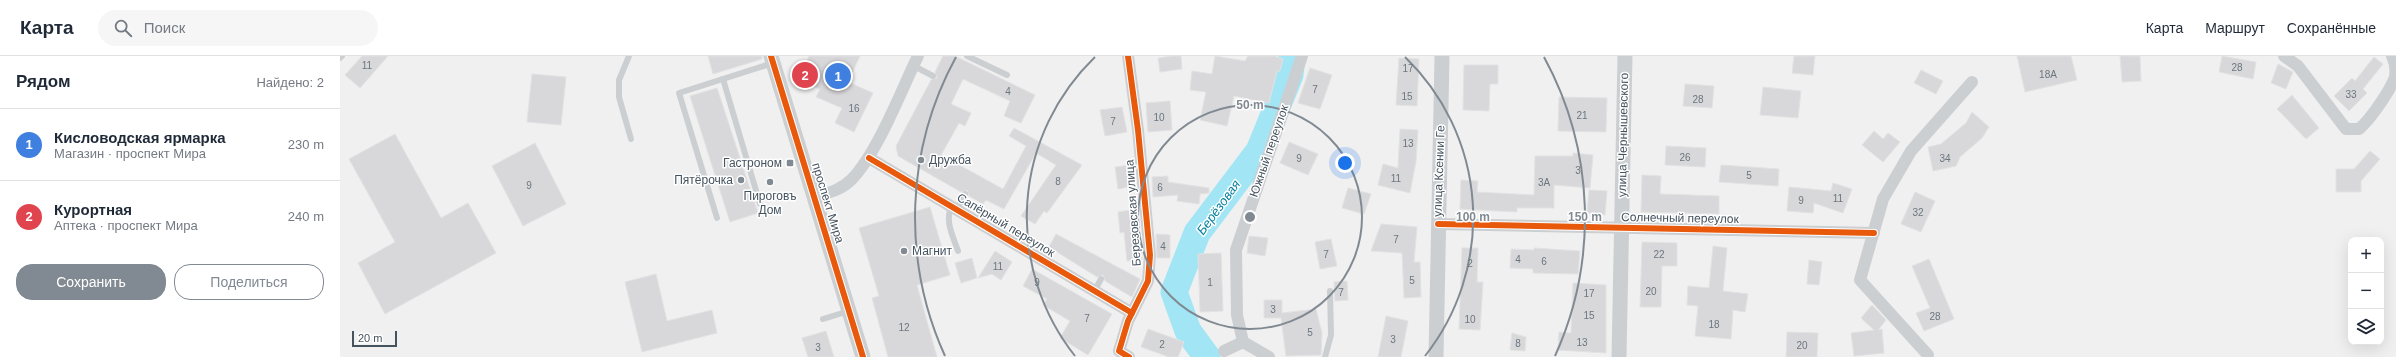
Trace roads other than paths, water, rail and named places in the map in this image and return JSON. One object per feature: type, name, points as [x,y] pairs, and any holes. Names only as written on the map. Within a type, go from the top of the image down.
[{"type":"street","name":"Березовская улица","points":[[1121,355],[1132,313],[1148,281],[1150,255],[1138,130],[1128,56]]},
{"type":"street","name":"Южный переулок","points":[[1243,342],[1237,315],[1236,250],[1302,56]]},
{"type":"street","name":"улица Ксении Ге","points":[[1436,357],[1442,56]]},
{"type":"street","name":"улица Чернышевского","points":[[1619,357],[1625,56]]},
{"type":"street","points":[[2284,56],[2298,66],[2346,129],[2359,130],[2369,121],[2395,77],[2396,62],[2392,56]]},
{"type":"street","name":"проспект Мира","points":[[772,60],[863,357]]},
{"type":"street","points":[[815,197],[835,191],[850,181],[869,158],[916,61]]},
{"type":"street","points":[[1928,355],[1860,280],[1883,199],[1911,151],[1972,82]]},
{"type":"street","name":"Сапёрный переулок","points":[[869,158],[1132,313]]},
{"type":"street","name":"Солнечный переулок","points":[[1438,224],[1874,233]]},
{"type":"street","points":[[1224,351],[1243,342],[1269,357]]},
{"type":"lane","points":[[629,56],[619,80],[619,97],[631,139]]},
{"type":"lane","points":[[967,56],[1007,75]]},
{"type":"lane","points":[[717,218],[679,93],[772,60]]},
{"type":"lane","points":[[916,61],[933,76]]},
{"type":"lane","points":[[722,79],[760,204]]},
{"type":"lane","points":[[958,251],[948,213],[955,208],[965,194]]},
{"type":"lane","points":[[1095,290],[1101,279]]},
{"type":"lane","points":[[1325,357],[1331,334],[1330,291]]},
{"type":"lane","points":[[823,319],[849,310]]},
{"type":"waterway","name":"Берёзовая","points":[[1207,357],[1188,331],[1174,292],[1197,233],[1259,151],[1290,75],[1292,56]]},
{"type":"place","name":"Курортная","points":[[805,75]]},
{"type":"place","name":"Кисловодская ярмарка","points":[[838,76]]},
{"type":"place","name":"Дружба","points":[[921,160]]},
{"type":"place","name":"Гастроном","points":[[790,163]]},
{"type":"place","name":"Пятёрочка","points":[[741,180]]},
{"type":"place","name":"Пироговъ Дом","points":[[770,182]]},
{"type":"place","name":"Магнит","points":[[904,251]]}]
